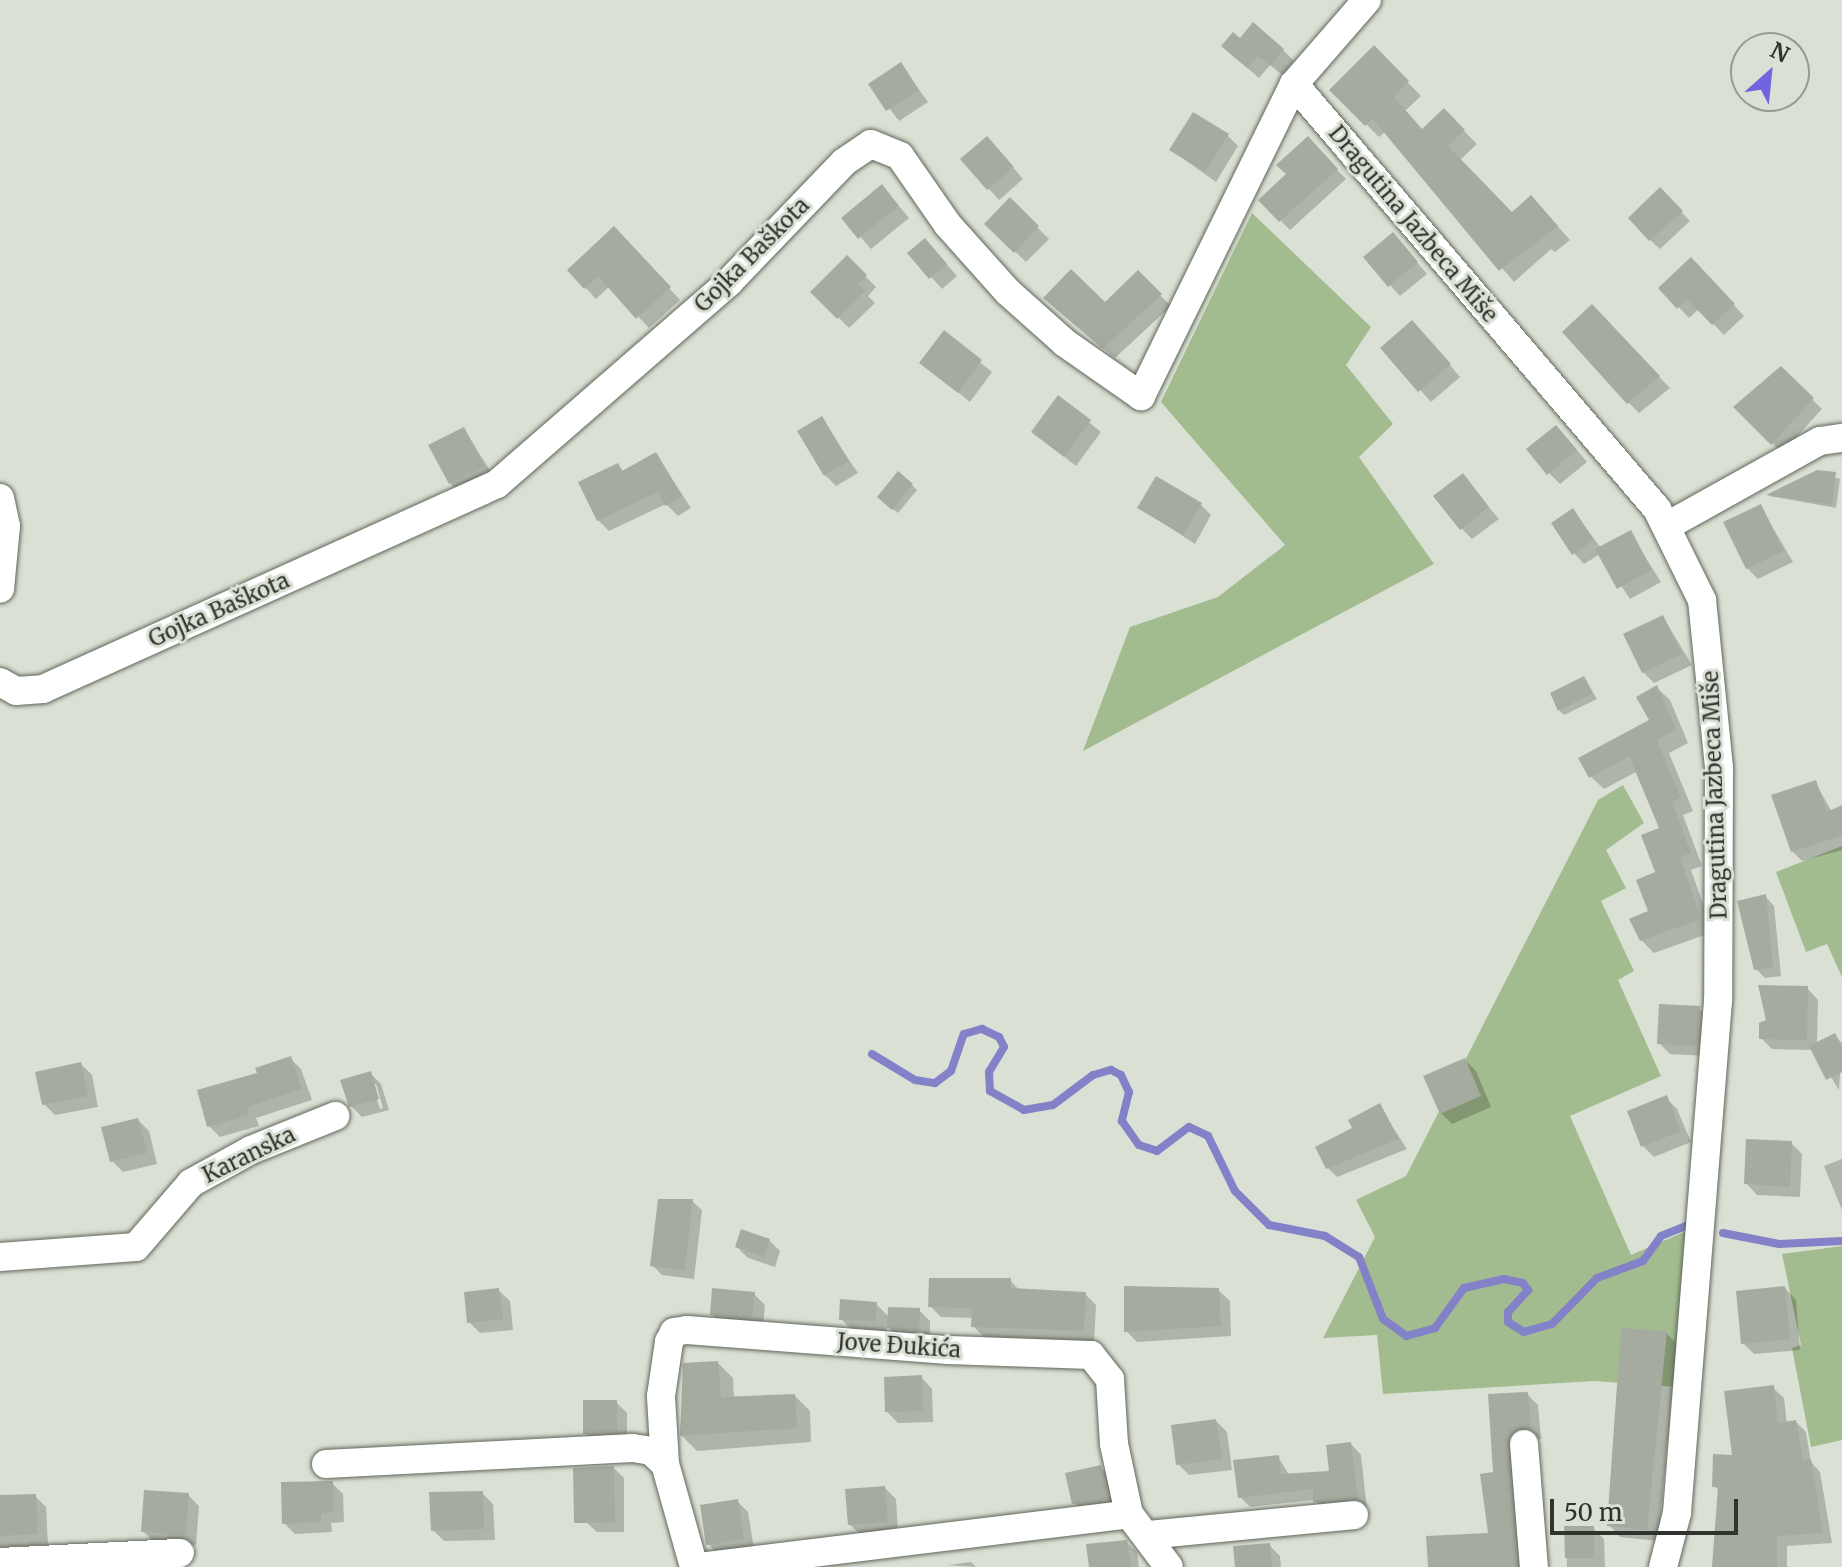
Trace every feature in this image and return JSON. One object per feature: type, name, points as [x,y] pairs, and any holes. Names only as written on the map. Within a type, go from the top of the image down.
[{"type":"street","points":[[1294,84],[1367,0]]},
{"type":"street","name":"Dragutina Jazbeca Miše","points":[[1294,84],[1667,526],[1702,600],[1710,649],[1720,877],[1718,1001],[1677,1513],[1663,1567]]},
{"type":"street","name":"Gojka Baškota","points":[[0,682],[16,691],[43,689],[497,484],[729,282],[844,162],[871,144],[882,144],[900,156],[948,225],[1008,292],[1065,343],[1141,396],[1294,84]]},
{"type":"street","points":[[1667,526],[1820,441],[1842,438]]},
{"type":"street","points":[[0,498],[6,526],[0,589]]},
{"type":"street","name":"Karanska","points":[[0,1257],[136,1247],[191,1183],[251,1150],[335,1116]]},
{"type":"street","name":"Jove Đukića","points":[[1169,1567],[1138,1524],[1114,1444],[1110,1379],[1102,1363],[1078,1351],[948,1350],[674,1332],[661,1396],[665,1464],[697,1567],[1138,1524],[1354,1515]]},
{"type":"street","points":[[1524,1444],[1534,1567]]},
{"type":"street","points":[[326,1464],[633,1448],[651,1451],[665,1464]]},
{"type":"street","points":[[0,1562],[180,1553]]},
{"type":"green space","points":[[1252,213],[1371,327],[1346,365],[1393,424],[1359,457],[1434,564],[1083,751],[1130,627],[1218,597],[1285,545],[1161,402]]},
{"type":"green space","points":[[1623,785],[1644,823],[1606,850],[1626,888],[1601,901],[1634,971],[1618,980],[1661,1076],[1570,1116],[1631,1255],[1691,1229],[1676,1387],[1594,1381],[1383,1394],[1377,1335],[1323,1338],[1375,1237],[1356,1200],[1406,1176],[1598,800]]},
{"type":"green space","points":[[1842,846],[1842,977],[1827,944],[1806,952],[1776,872]]},
{"type":"green space","points":[[1842,1246],[1842,1440],[1811,1447],[1792,1348],[1801,1345],[1782,1254]]},
{"type":"building","points":[[1253,22],[1284,49],[1270,66],[1258,56],[1247,68],[1221,46],[1233,32],[1240,38]]},
{"type":"building","points":[[1374,45],[1409,81],[1394,97],[1422,129],[1444,108],[1465,130],[1448,146],[1512,212],[1531,195],[1558,226],[1499,271],[1372,118],[1365,126],[1329,90]]},
{"type":"building","points":[[901,62],[919,90],[886,111],[868,84]]},
{"type":"building","points":[[1193,112],[1229,134],[1205,172],[1169,150]]},
{"type":"building","points":[[987,136],[1014,167],[987,190],[960,159]]},
{"type":"building","points":[[1308,136],[1338,169],[1279,222],[1258,200],[1286,174],[1276,165]]},
{"type":"building","points":[[882,184],[899,206],[858,239],[841,218]]},
{"type":"building","points":[[1660,187],[1683,211],[1649,241],[1628,218]]},
{"type":"building","points":[[1010,197],[1039,226],[1014,253],[984,224]]},
{"type":"building","points":[[614,226],[671,287],[636,319],[598,276],[584,289],[567,270]]},
{"type":"building","points":[[1393,232],[1418,262],[1388,287],[1363,257]]},
{"type":"building","points":[[925,238],[947,264],[929,279],[907,253]]},
{"type":"building","points":[[847,255],[867,275],[858,284],[865,291],[837,319],[810,292]]},
{"type":"building","points":[[1691,257],[1735,304],[1712,325],[1687,299],[1677,309],[1658,288]]},
{"type":"building","points":[[1071,269],[1105,302],[1138,270],[1162,294],[1103,349],[1043,298]]},
{"type":"building","points":[[1592,304],[1660,376],[1627,404],[1562,332]]},
{"type":"building","points":[[1412,320],[1451,364],[1418,392],[1380,348]]},
{"type":"building","points":[[944,330],[982,360],[958,393],[919,363]]},
{"type":"building","points":[[1781,366],[1814,398],[1771,445],[1733,407]]},
{"type":"building","points":[[1058,395],[1091,420],[1064,457],[1031,432]]},
{"type":"building","points":[[822,416],[849,461],[824,476],[797,431]]},
{"type":"building","points":[[1556,425],[1577,450],[1547,475],[1526,449]]},
{"type":"building","points":[[464,427],[485,466],[449,484],[428,445]]},
{"type":"building","points":[[656,452],[682,496],[665,506],[658,492],[597,521],[578,482],[618,463],[622,471]]},
{"type":"building","points":[[1817,470],[1836,472],[1832,505],[1766,495]]},
{"type":"building","points":[[898,471],[913,484],[892,510],[877,497]]},
{"type":"building","points":[[1463,473],[1489,507],[1460,530],[1433,496]]},
{"type":"building","points":[[1156,476],[1202,503],[1183,535],[1137,508]]},
{"type":"building","points":[[1761,504],[1784,551],[1746,569],[1723,522]]},
{"type":"building","points":[[1573,508],[1594,540],[1572,555],[1551,523]]},
{"type":"building","points":[[1631,530],[1652,570],[1617,589],[1595,549]]},
{"type":"building","points":[[1663,615],[1682,654],[1642,673],[1623,634]]},
{"type":"building","points":[[1584,676],[1593,693],[1558,711],[1550,693]]},
{"type":"building","points":[[1657,685],[1676,729],[1657,740],[1681,798],[1672,802],[1691,853],[1680,857],[1701,919],[1640,941],[1629,919],[1648,911],[1636,880],[1655,872],[1641,835],[1659,828],[1629,756],[1589,778],[1578,758],[1649,720],[1636,697]]},
{"type":"building","points":[[1816,780],[1827,812],[1842,805],[1842,835],[1791,852],[1771,795]]},
{"type":"building","points":[[1766,894],[1773,968],[1754,970],[1737,901]]},
{"type":"building","points":[[1758,985],[1808,986],[1807,1040],[1759,1039],[1759,1023],[1766,1020]]},
{"type":"building","points":[[1659,1004],[1700,1006],[1697,1046],[1657,1044]]},
{"type":"building","points":[[1835,1033],[1842,1047],[1842,1072],[1826,1080],[1809,1046]]},
{"type":"building","points":[[291,1056],[302,1089],[247,1107],[249,1115],[207,1127],[197,1090],[257,1073],[255,1068]]},
{"type":"building","points":[[1465,1058],[1481,1096],[1440,1114],[1423,1076]]},
{"type":"building","points":[[81,1062],[88,1096],[42,1105],[35,1072]]},
{"type":"building","points":[[371,1071],[379,1099],[349,1107],[340,1080]]},
{"type":"building","points":[[1667,1095],[1681,1131],[1641,1147],[1627,1111]]},
{"type":"building","points":[[1380,1103],[1399,1139],[1326,1169],[1315,1147],[1352,1128],[1348,1120]]},
{"type":"building","points":[[138,1118],[147,1153],[110,1162],[101,1127]]},
{"type":"building","points":[[1746,1139],[1792,1141],[1790,1187],[1744,1184]]},
{"type":"building","points":[[658,1199],[693,1199],[685,1270],[650,1266]]},
{"type":"building","points":[[741,1229],[770,1239],[764,1257],[735,1247]]},
{"type":"building","points":[[929,1278],[1011,1278],[1011,1288],[1086,1292],[1084,1331],[971,1327],[972,1308],[928,1307]]},
{"type":"building","points":[[1124,1286],[1219,1288],[1221,1326],[1124,1332]]},
{"type":"building","points":[[1785,1286],[1790,1339],[1741,1344],[1736,1291]]},
{"type":"building","points":[[499,1288],[503,1319],[467,1323],[464,1292]]},
{"type":"building","points":[[712,1288],[755,1292],[752,1318],[710,1315]]},
{"type":"building","points":[[840,1299],[877,1302],[876,1321],[839,1320]]},
{"type":"building","points":[[888,1307],[920,1308],[919,1331],[887,1328]]},
{"type":"building","points":[[1621,1328],[1667,1331],[1647,1530],[1607,1526]]},
{"type":"building","points":[[718,1361],[721,1397],[795,1394],[797,1428],[680,1436],[683,1363]]},
{"type":"building","points":[[922,1375],[923,1411],[885,1412],[884,1377]]},
{"type":"building","points":[[1774,1385],[1778,1423],[1796,1420],[1803,1460],[1811,1459],[1823,1533],[1777,1536],[1777,1567],[1712,1567],[1718,1487],[1712,1487],[1713,1454],[1732,1455],[1724,1391]]},
{"type":"building","points":[[1528,1392],[1531,1428],[1514,1431],[1507,1445],[1517,1567],[1428,1567],[1426,1536],[1488,1533],[1480,1474],[1493,1472],[1488,1394]]},
{"type":"building","points":[[583,1400],[617,1400],[617,1431],[583,1434]]},
{"type":"building","points":[[1216,1419],[1222,1459],[1176,1465],[1171,1425]]},
{"type":"building","points":[[1351,1442],[1358,1499],[1313,1502],[1313,1489],[1238,1498],[1233,1460],[1279,1455],[1281,1474],[1329,1471],[1326,1445]]},
{"type":"building","points":[[1101,1465],[1108,1499],[1072,1504],[1065,1473]]},
{"type":"building","points":[[614,1466],[615,1523],[574,1523],[573,1468]]},
{"type":"building","points":[[333,1481],[334,1512],[321,1513],[321,1522],[282,1524],[281,1482]]},
{"type":"building","points":[[885,1486],[888,1522],[848,1525],[845,1489]]},
{"type":"building","points":[[144,1490],[189,1493],[186,1535],[141,1532]]},
{"type":"building","points":[[483,1491],[484,1529],[431,1531],[429,1492]]},
{"type":"building","points":[[36,1494],[38,1534],[0,1536],[0,1495]]},
{"type":"building","points":[[738,1499],[744,1539],[706,1545],[700,1505]]},
{"type":"building","points":[[1564,1526],[1594,1526],[1594,1558],[1565,1558]]},
{"type":"building","points":[[1127,1540],[1131,1567],[1089,1567],[1086,1544]]},
{"type":"building","points":[[1270,1543],[1272,1567],[1235,1567],[1233,1546]]},
{"type":"waterway","points":[[872,1054],[915,1080],[935,1083],[951,1071],[964,1034],[982,1029],[999,1037],[1004,1047],[989,1072],[990,1091],[1024,1110],[1053,1105],[1093,1075],[1111,1070],[1121,1075],[1129,1092],[1122,1121],[1139,1145],[1157,1151],[1189,1127],[1208,1136],[1235,1191],[1269,1225],[1325,1236],[1359,1257],[1383,1319],[1406,1336],[1435,1328],[1464,1288],[1504,1279],[1523,1283],[1528,1290],[1508,1312],[1508,1322],[1524,1332],[1552,1324],[1597,1278],[1643,1261],[1661,1236],[1688,1225]]},
{"type":"waterway","points":[[1723,1233],[1779,1244],[1842,1241]]}]
